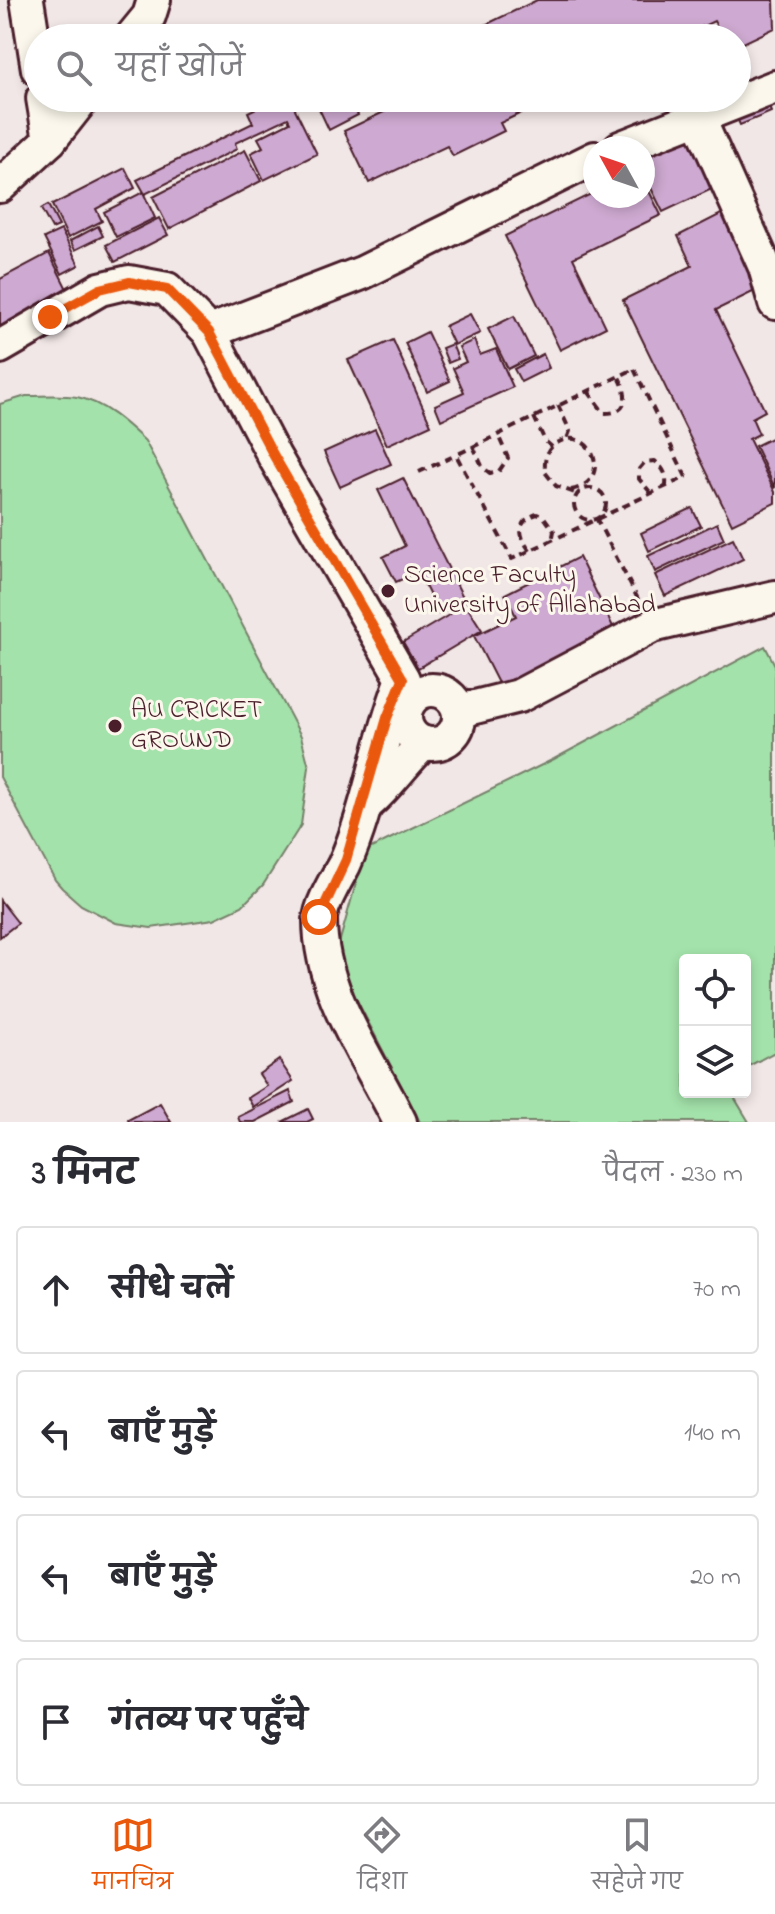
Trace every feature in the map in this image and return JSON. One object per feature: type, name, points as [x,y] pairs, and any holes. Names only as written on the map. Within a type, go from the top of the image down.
[{"type":"street","points":[[27,0],[31,24]]},
{"type":"street","points":[[142,24],[149,16],[154,0]]},
{"type":"street","points":[[751,97],[775,87]]},
{"type":"street","points":[[45,112],[50,140]]},
{"type":"street","points":[[0,186],[50,140],[72,112]]},
{"type":"street","points":[[653,136],[716,112]]},
{"type":"street","points":[[699,119],[765,267],[775,303]]},
{"type":"street","points":[[209,332],[362,273],[583,164]]},
{"type":"street","points":[[0,347],[100,289],[129,282],[167,289],[209,332],[274,456],[410,687],[406,723],[409,732],[424,743],[443,742],[451,737],[456,729],[454,703]]},
{"type":"street","points":[[410,687],[435,690],[454,703],[519,696],[652,626],[775,597]]},
{"type":"street","points":[[400,1122],[340,1009],[325,962],[319,917],[346,860],[387,718],[410,687]]},
{"type":"street","points":[[363,807],[384,790],[400,767],[424,743]]},
{"type":"path","points":[[419,472],[634,369],[686,477],[512,559],[456,455]]},
{"type":"path","points":[[588,391],[604,413],[614,413],[624,407],[627,396],[619,376]]},
{"type":"path","points":[[558,405],[570,431],[567,439]]},
{"type":"path","points":[[534,417],[545,441],[552,447]]},
{"type":"path","points":[[473,446],[483,468],[490,473],[499,471],[508,458],[498,435]]},
{"type":"path","points":[[571,490],[586,484],[595,471],[593,454],[583,442],[567,439],[552,447],[547,454],[545,472],[556,486],[578,494]]},
{"type":"path","points":[[651,493],[639,479],[639,469],[645,462],[655,461],[661,466],[666,473],[666,486]]},
{"type":"path","points":[[592,478],[592,488]]},
{"type":"path","points":[[592,488],[601,492],[606,501],[604,511],[597,519],[586,519],[578,513],[574,504],[578,494],[592,488]]},
{"type":"path","points":[[530,551],[520,535],[526,518],[537,514],[544,517],[554,531],[552,541]]},
{"type":"path","points":[[597,519],[652,626]]},
{"type":"green space","points":[[26,396],[77,397],[96,403],[145,441],[301,736],[309,767],[301,825],[263,885],[242,906],[214,919],[151,928],[116,923],[81,905],[55,880],[0,777],[0,404]]},
{"type":"green space","points":[[765,646],[775,665],[775,1052],[751,1065],[751,954],[679,954],[679,1098],[735,1098],[749,1122],[420,1122],[335,958],[365,851],[554,759]]},
{"type":"building","points":[[537,0],[774,0],[775,28],[751,39],[751,24],[716,24],[714,21],[708,24],[487,24]]},
{"type":"building","points":[[765,98],[771,112],[740,125],[734,112],[751,112],[751,104]]},
{"type":"building","points":[[248,112],[296,112],[317,154],[264,180],[251,153],[263,147],[258,138],[290,122],[288,118],[235,143],[237,149],[145,194],[137,180],[253,123]]},
{"type":"building","points":[[321,112],[357,112],[358,115],[329,130]]},
{"type":"building","points":[[384,112],[523,112],[500,123],[504,131],[453,156],[447,146],[369,183],[344,131]]},
{"type":"building","points":[[687,134],[716,187],[663,212],[655,196],[655,151]]},
{"type":"building","points":[[245,150],[261,181],[169,229],[153,197]]},
{"type":"building","points":[[125,168],[135,188],[96,209],[102,221],[68,238],[52,205]]},
{"type":"building","points":[[143,192],[155,218],[116,237],[104,212]]},
{"type":"building","points":[[583,198],[583,208],[655,208],[655,203],[661,215],[573,258],[606,327],[560,350],[505,236]]},
{"type":"building","points":[[48,205],[59,226],[52,229],[41,209]]},
{"type":"building","points":[[723,213],[761,288],[716,310],[765,411],[752,418],[759,434],[749,439],[775,492],[775,503],[732,524],[623,300],[692,266],[678,236]]},
{"type":"building","points":[[159,218],[168,235],[115,262],[106,245]]},
{"type":"building","points":[[98,226],[103,236],[75,250],[70,241]]},
{"type":"building","points":[[61,230],[79,265],[62,274],[44,238]]},
{"type":"building","points":[[49,253],[69,293],[0,328],[0,279]]},
{"type":"building","points":[[470,314],[480,333],[454,345],[445,326]]},
{"type":"building","points":[[514,316],[534,356],[508,369],[488,329]]},
{"type":"building","points":[[427,332],[450,381],[427,392],[405,343]]},
{"type":"building","points":[[393,340],[431,425],[387,445],[348,360]]},
{"type":"building","points":[[474,340],[480,355],[496,349],[513,387],[441,420],[435,405],[464,392],[453,368],[466,362],[459,347]]},
{"type":"building","points":[[452,344],[458,359],[448,363],[442,348]]},
{"type":"building","points":[[543,354],[549,368],[521,382],[514,369]]},
{"type":"building","points":[[375,429],[391,464],[340,487],[324,452]]},
{"type":"building","points":[[775,436],[775,488],[755,446]]},
{"type":"building","points":[[403,478],[465,601],[439,614],[418,572],[396,582],[383,557],[405,546],[378,490]]},
{"type":"building","points":[[692,508],[701,526],[649,551],[641,533]]},
{"type":"building","points":[[717,523],[724,539],[655,572],[648,556]]},
{"type":"building","points":[[733,538],[743,559],[665,596],[655,575]]},
{"type":"building","points":[[579,557],[618,637],[504,695],[474,636],[516,616],[505,594]]},
{"type":"building","points":[[466,605],[482,630],[418,668],[403,642]]},
{"type":"building","points":[[0,900],[18,923],[0,937]]},
{"type":"building","points":[[279,1060],[293,1081],[253,1107],[248,1098],[267,1086],[259,1074]]},
{"type":"building","points":[[290,1091],[294,1102],[255,1122],[240,1122],[238,1117]]},
{"type":"building","points":[[160,1103],[171,1122],[129,1122],[128,1120]]},
{"type":"building","points":[[308,1109],[313,1119],[307,1122],[282,1122]]},
{"type":"place","name":"Science Faculty University of Allahabad","points":[[388,591]]},
{"type":"place","name":"AU CRICKET GROUND","points":[[115,726]]},
{"type":"route","points":[[50,317],[100,289],[129,282],[167,289],[209,332],[274,456],[403,679],[387,718],[346,860],[319,917]]}]
